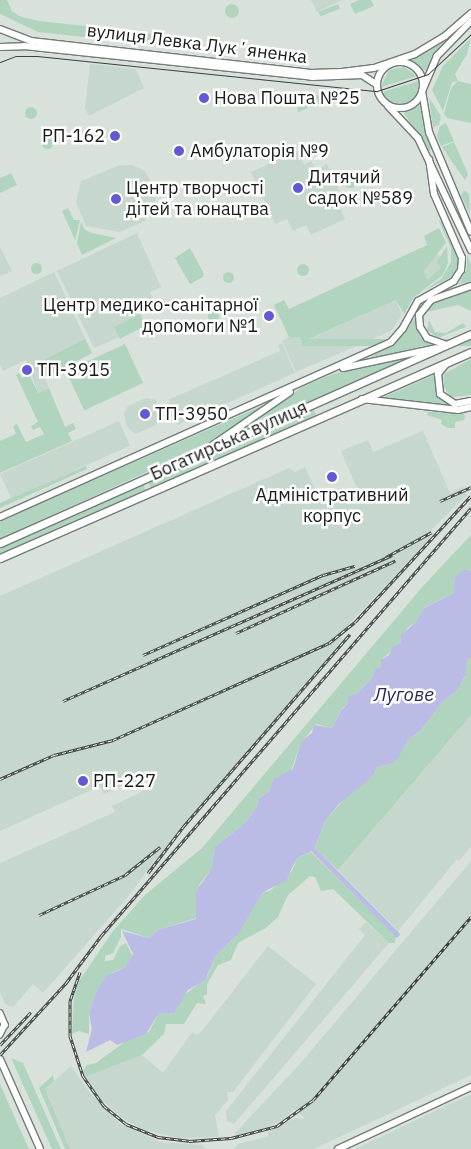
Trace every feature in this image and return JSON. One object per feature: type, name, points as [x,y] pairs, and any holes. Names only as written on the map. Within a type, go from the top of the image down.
[{"type":"main road","points":[[471,13],[431,46],[393,63],[381,71],[376,84],[380,97],[406,122],[429,159],[471,250]]},
{"type":"main road","points":[[388,106],[409,107],[422,91],[437,56],[471,21]]},
{"type":"main road","name":"вулиця Левка Лукʼяненка","points":[[0,29],[25,40],[311,73],[359,71],[393,63]]},
{"type":"main road","name":"вулиця Левка Лукʼяненка","points":[[0,47],[24,46],[312,77],[362,75],[376,84]]},
{"type":"main road","points":[[393,63],[406,63],[417,70],[422,78],[422,91],[429,132],[471,232]]},
{"type":"main road","name":"Богатирська вулиця","points":[[0,516],[329,372],[390,342],[403,328],[418,301],[460,274],[462,258],[434,194],[429,159]]},
{"type":"main road","points":[[447,345],[427,338],[420,328],[419,315],[431,300],[471,286]]},
{"type":"main road","name":"Богатирська вулиця","points":[[0,543],[471,334]]},
{"type":"main road","name":"Богатирська вулиця","points":[[329,372],[447,345]]},
{"type":"main road","name":"Богатирська вулиця","points":[[0,558],[471,352]]},
{"type":"main road","points":[[452,360],[438,374],[440,394],[455,404],[471,401]]},
{"type":"main road","points":[[200,454],[304,382]]},
{"type":"main road","points":[[362,399],[458,410],[471,407]]},
{"type":"main road","points":[[0,1059],[40,1149]]},
{"type":"main road","points":[[338,1149],[471,1087]]},
{"type":"street","points":[[0,1012],[5,1024],[0,1035]]},
{"type":"shaded area","points":[[311,0],[342,0],[317,12]]},
{"type":"shaded area","points":[[90,64],[136,69],[144,88],[89,116],[85,108]]},
{"type":"shaded area","name":"Дитячий садок №589","points":[[297,151],[304,165],[311,161],[316,170],[327,164],[345,203],[339,206],[345,219],[311,235],[306,225],[293,231],[287,219],[275,224],[251,172]]},
{"type":"shaded area","name":"Центр творчості дітей та юнацтва","points":[[120,165],[131,165],[144,170],[149,178],[157,196],[145,221],[120,232],[86,226],[76,202],[81,181]]},
{"type":"shaded area","points":[[137,233],[161,287],[150,292],[154,301],[146,305],[148,310],[140,314],[146,326],[94,348],[57,271]]},
{"type":"shaded area","points":[[0,247],[12,271],[0,276]]},
{"type":"shaded area","points":[[434,253],[447,258],[442,275],[423,287],[414,265]]},
{"type":"shaded area","points":[[54,272],[92,353],[43,375],[49,388],[38,393],[26,360],[3,371],[0,364],[0,298]]},
{"type":"shaded area","points":[[396,300],[402,315],[391,331],[296,372],[282,341],[293,335],[300,336],[303,342]]},
{"type":"shaded area","points":[[282,343],[295,373],[177,425],[169,406],[170,399],[280,351],[278,345]]},
{"type":"shaded area","points":[[146,398],[156,400],[160,418],[156,425],[135,434],[127,427],[124,414],[128,406]]},
{"type":"shaded area","points":[[119,421],[130,446],[11,499],[0,474]]},
{"type":"shaded area","points":[[423,431],[450,493],[463,487],[467,495],[429,532],[431,537],[339,635],[343,639],[152,864],[131,893],[43,993],[33,984],[13,1007],[5,1004],[0,992],[0,863],[115,812],[112,806],[151,787],[145,776],[104,794],[100,786],[0,831],[0,596],[289,468],[295,472],[305,467],[322,504],[357,488],[341,451],[368,440],[373,452]]},
{"type":"shaded area","points":[[471,715],[471,847],[459,861],[457,859],[398,931],[338,870]]},
{"type":"shaded area","points":[[471,861],[471,1075],[314,1149],[234,1149],[238,1144],[269,1136],[267,1132],[296,1118],[305,1119],[294,1109],[285,1119],[266,1128],[236,1136],[235,1133],[299,1065]]},
{"type":"shaded area","points":[[366,922],[389,943],[234,1124],[227,1121],[226,1111],[365,935],[359,929]]},
{"type":"shaded area","points":[[268,946],[316,984],[233,1092],[227,1092],[228,1100],[215,1115],[219,1137],[179,1138],[144,1130],[122,1118],[96,1095],[85,1077],[142,1055],[163,1073],[192,1032],[197,1035],[205,1027]]},
{"type":"shaded area","points":[[71,1066],[90,1093],[119,1123],[160,1142],[202,1145],[206,1149],[70,1149],[45,1089]]},
{"type":"shaded area","points":[[471,1094],[471,1149],[355,1149]]},
{"type":"green space","points":[[0,0],[7,0],[12,11],[19,16],[39,21],[103,28],[102,39],[38,32],[0,14]]},
{"type":"green space","points":[[359,0],[371,0],[374,6],[355,14],[350,4]]},
{"type":"green space","points":[[232,4],[237,6],[239,11],[237,16],[232,18],[227,16],[225,11],[227,6]]},
{"type":"green space","points":[[338,4],[340,9],[320,17],[319,12]]},
{"type":"green space","points":[[107,29],[178,36],[177,46],[106,39]]},
{"type":"green space","points":[[451,38],[437,52],[426,71],[409,61]]},
{"type":"green space","points":[[471,38],[467,54],[455,74],[458,81],[452,82],[443,111],[432,90],[443,66]]},
{"type":"green space","points":[[404,67],[417,76],[381,87],[389,70]]},
{"type":"green space","points":[[419,81],[417,96],[405,105],[391,103],[382,92]]},
{"type":"green space","points":[[458,81],[471,84],[471,123],[447,118],[444,114],[451,88]]},
{"type":"green space","points":[[314,95],[335,97],[318,104]]},
{"type":"green space","points":[[302,96],[308,108],[298,112],[297,98]]},
{"type":"green space","points":[[429,98],[441,116],[439,125],[433,127]]},
{"type":"green space","points":[[420,106],[432,149],[428,151],[404,113]]},
{"type":"green space","points":[[29,107],[33,107],[37,113],[33,119],[29,119],[25,115],[25,111]]},
{"type":"green space","points":[[446,123],[454,141],[441,146],[437,136],[440,126]]},
{"type":"green space","points":[[47,137],[53,143],[47,149],[41,143]]},
{"type":"green space","points":[[454,142],[468,174],[465,180],[442,147]]},
{"type":"green space","points":[[350,172],[356,174],[358,180],[356,186],[350,188],[344,186],[342,180],[344,174]]},
{"type":"green space","points":[[11,173],[17,185],[0,193],[0,178]]},
{"type":"green space","points":[[464,190],[469,194],[470,214],[461,196]]},
{"type":"green space","points":[[68,208],[74,220],[80,220],[75,240],[62,211]]},
{"type":"green space","points":[[439,221],[443,222],[460,258],[459,269],[454,276],[425,290],[442,278],[451,262],[451,248]]},
{"type":"green space","points":[[81,222],[85,230],[116,238],[82,255],[77,243]]},
{"type":"green space","points":[[439,228],[446,243],[423,272],[427,275],[425,278],[429,279],[441,268],[437,262],[447,246],[448,263],[443,275],[414,297],[404,314],[396,300],[302,342],[300,337],[289,337],[274,305],[284,300],[289,309],[427,245],[424,236]]},
{"type":"green space","points":[[190,248],[204,274],[203,277],[190,284],[175,258]]},
{"type":"green space","points":[[467,255],[471,264],[471,282],[459,284],[467,268]]},
{"type":"green space","points":[[36,262],[42,268],[36,274],[30,268]]},
{"type":"green space","points":[[303,264],[309,270],[303,276],[297,270]]},
{"type":"green space","points":[[228,271],[234,277],[228,283],[222,277]]},
{"type":"green space","points":[[471,290],[471,311],[458,305],[426,312],[432,304]]},
{"type":"green space","points":[[213,310],[219,316],[213,322],[207,316]]},
{"type":"green space","points":[[140,314],[146,326],[120,339],[114,327]]},
{"type":"green space","points":[[415,317],[420,336],[430,344],[365,361],[399,339]]},
{"type":"green space","points":[[429,320],[435,332],[446,333],[463,323],[466,327],[438,338],[427,330]]},
{"type":"green space","points":[[85,339],[92,353],[45,377],[38,363]]},
{"type":"green space","points":[[302,339],[471,339],[471,346],[302,346]]},
{"type":"green space","points":[[125,344],[143,383],[84,410],[66,371]]},
{"type":"green space","points":[[418,355],[224,440],[304,386],[333,374]]},
{"type":"green space","points":[[471,359],[471,395],[451,397],[443,386],[444,374]]},
{"type":"green space","points":[[19,373],[22,378],[29,374],[38,393],[49,388],[65,427],[73,423],[76,429],[68,433],[72,441],[0,473],[0,441],[16,434],[13,426],[17,424],[26,442],[44,434],[40,427],[33,430],[31,426],[38,422],[16,375]]},
{"type":"green space","points":[[434,375],[439,397],[452,407],[382,398]]},
{"type":"green space","points":[[273,401],[204,446],[0,539],[0,521]]},
{"type":"green space","points":[[313,409],[317,416],[150,488],[149,482]]},
{"type":"green space","points":[[428,412],[464,414],[464,420],[455,422],[455,428],[448,428],[441,424],[442,420],[427,415]]},
{"type":"green space","points":[[86,466],[87,469],[0,508],[0,503]]},
{"type":"green space","points":[[143,484],[146,490],[0,554],[0,548]]},
{"type":"green space","points":[[471,535],[471,571],[467,569],[454,593],[425,607],[416,622],[407,628],[401,643],[383,658],[381,667],[375,669],[372,678],[356,694],[348,696],[348,704],[341,709],[332,728],[316,724],[300,745],[291,771],[273,779],[269,792],[259,798],[257,807],[244,824],[215,847],[211,870],[199,885],[196,918],[158,930],[149,938],[121,929],[121,937],[113,953],[105,956],[105,961],[113,960],[120,946],[126,943],[132,955],[131,961],[126,967],[113,972],[97,990],[89,1013],[89,1034],[79,1031],[72,1034],[74,998],[79,981],[113,931],[145,895],[202,848],[424,585]]},
{"type":"green space","points":[[471,657],[471,715],[338,870],[315,848],[325,821],[347,796],[373,776],[377,767],[391,764],[408,740],[420,731],[441,704],[458,689],[466,676],[467,660]]},
{"type":"green space","points":[[311,852],[396,936],[395,943],[389,943],[333,889],[321,891],[315,877],[310,876],[288,895],[278,917],[266,928],[238,943],[231,960],[218,965],[207,984],[207,994],[203,996],[206,1004],[197,1003],[184,1024],[166,1024],[164,1034],[142,1055],[85,1077],[83,1071],[87,1065],[96,1063],[130,1038],[149,1032],[158,1014],[174,1013],[182,997],[207,977],[216,955],[234,938],[262,893],[271,890],[292,871],[297,858]]},
{"type":"green space","points":[[11,1058],[23,1063],[61,1149],[52,1149]]},
{"type":"green space","points":[[53,1075],[54,1081],[45,1089],[70,1149],[65,1149],[39,1088]]},
{"type":"green space","points":[[0,1084],[15,1118],[29,1149],[0,1149]]},
{"type":"water","name":"Лугове","points":[[465,569],[471,571],[471,657],[467,660],[466,675],[458,689],[441,704],[420,731],[408,740],[398,758],[391,764],[377,767],[373,776],[339,804],[325,821],[314,850],[297,858],[286,880],[262,893],[239,933],[216,955],[205,980],[188,990],[174,1013],[158,1014],[146,1034],[117,1045],[110,1040],[86,1052],[92,1029],[89,1013],[97,990],[106,976],[126,967],[133,954],[122,931],[149,938],[158,930],[196,919],[196,891],[211,870],[215,847],[244,824],[257,807],[259,798],[269,792],[273,779],[293,769],[301,742],[312,733],[314,725],[332,728],[341,710],[348,704],[348,696],[356,694],[372,678],[375,669],[381,667],[381,660],[389,655],[393,647],[401,643],[401,635],[416,622],[424,608],[454,593],[455,578]]},
{"type":"waterway","points":[[314,850],[397,934]]},
{"type":"tram line","points":[[0,62],[16,56],[37,56],[377,91],[428,74],[471,34]]},
{"type":"railway","points":[[440,501],[471,487]]},
{"type":"railway","points":[[0,779],[54,755],[113,740],[329,643],[355,622],[471,496]]},
{"type":"railway","points":[[0,1055],[66,983],[101,936],[471,508]]},
{"type":"railway","points":[[386,557],[432,532]]},
{"type":"railway","points":[[63,701],[392,555]]},
{"type":"railway","points":[[236,633],[395,561]]},
{"type":"railway","points":[[143,655],[323,575],[355,566]]},
{"type":"railway","points":[[148,873],[183,827],[350,634]]},
{"type":"railway","points":[[39,915],[125,875],[160,847]]},
{"type":"railway","points":[[80,972],[70,1001],[70,1036],[83,1076],[104,1106],[126,1124],[158,1137],[189,1141],[231,1138],[277,1126],[313,1100],[471,917]]},
{"type":"railway","points":[[0,1045],[31,1012]]},
{"type":"place","name":"Нова Пошта №25","points":[[204,98]]},
{"type":"place","name":"РП-162","points":[[115,136]]},
{"type":"place","name":"Амбулаторія №9","points":[[179,151]]},
{"type":"place","name":"Дитячий садок №589","points":[[298,188]]},
{"type":"place","name":"Центр творчості дітей та юнацтва","points":[[116,199]]},
{"type":"place","name":"Центр медико-санітарної допомоги №1","points":[[269,316]]},
{"type":"place","name":"ТП-3915","points":[[27,370]]},
{"type":"place","name":"ТП-3950","points":[[145,414]]},
{"type":"place","name":"Адміністративний корпус","points":[[332,477]]},
{"type":"place","name":"РП-227","points":[[83,781]]}]
